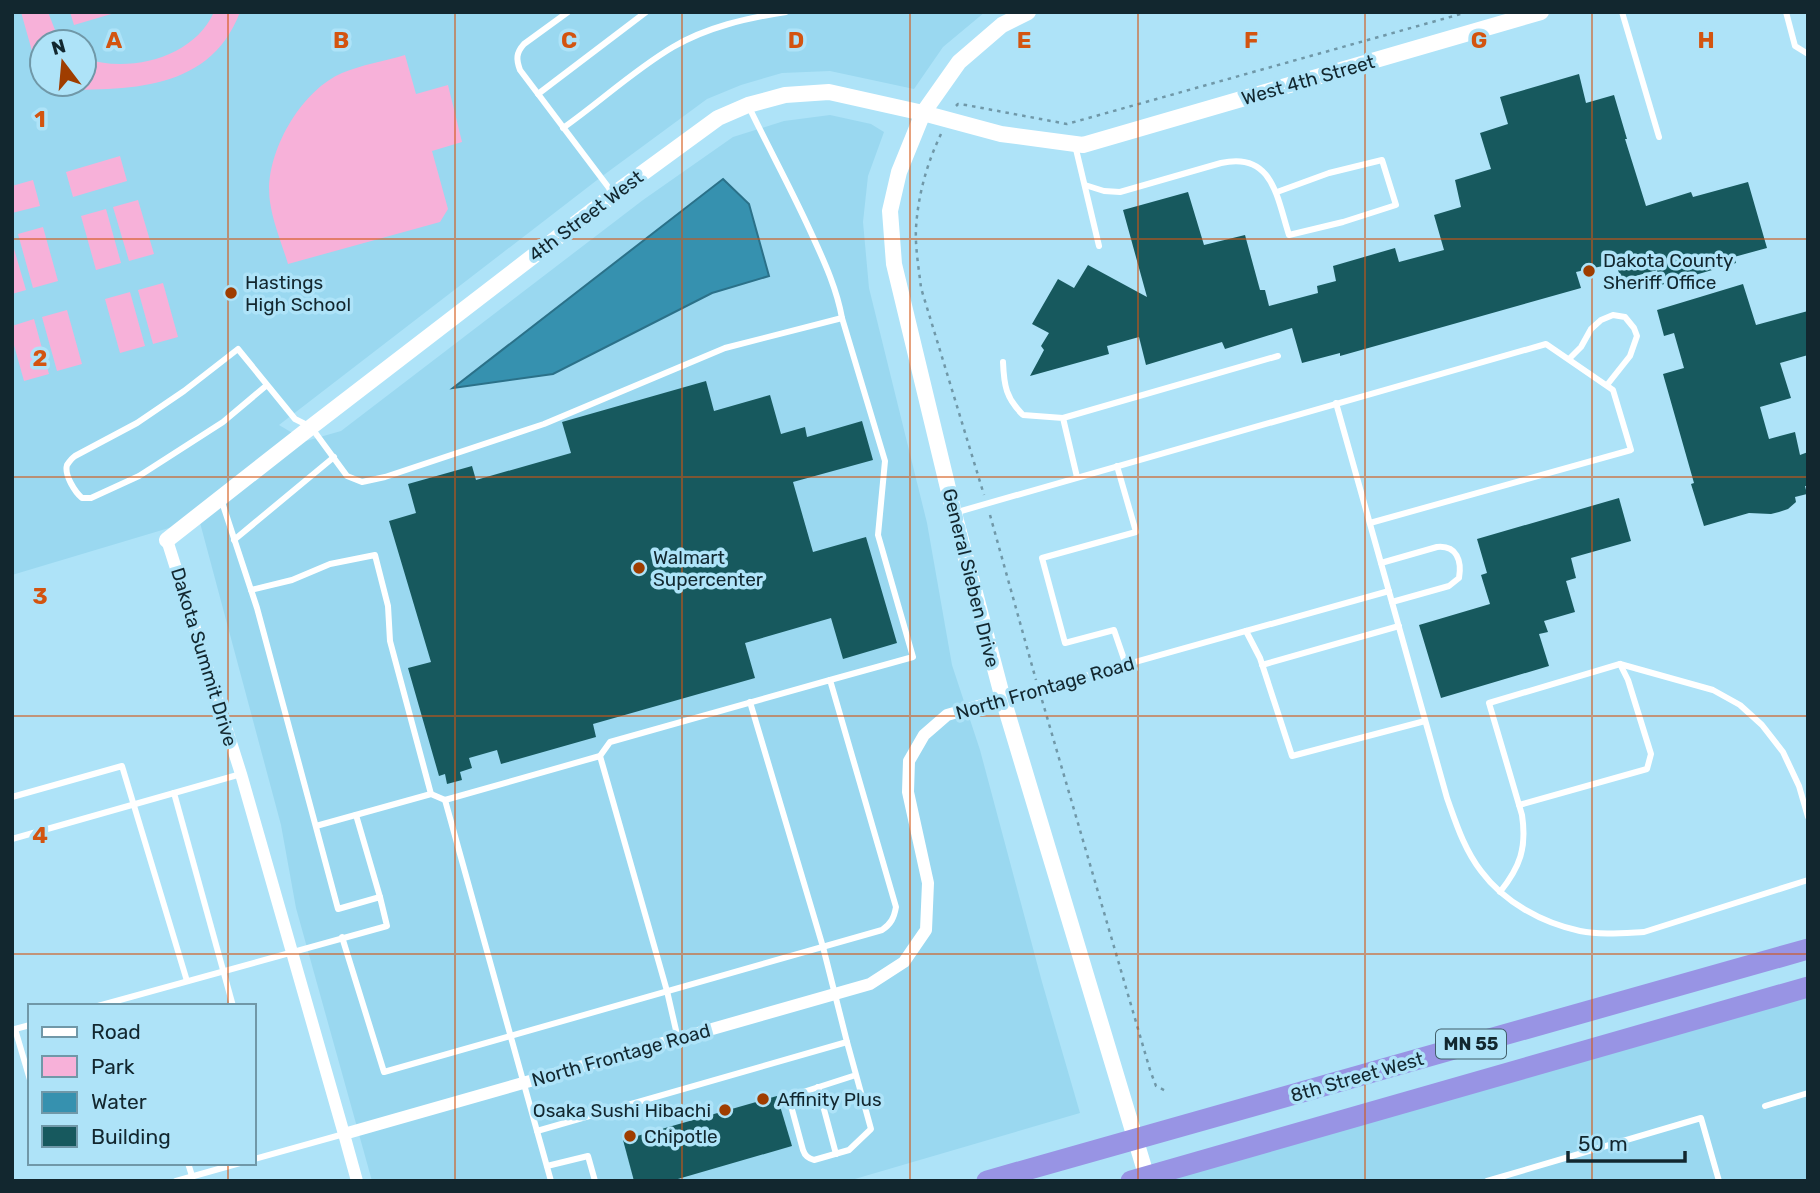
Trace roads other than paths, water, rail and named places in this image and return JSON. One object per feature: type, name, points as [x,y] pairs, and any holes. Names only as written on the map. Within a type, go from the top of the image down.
[{"type":"highway","name":"8th Street West","points":[[987,1181],[1808,949]]},
{"type":"highway","name":"8th Street West","points":[[1142,1179],[1808,988]]},
{"type":"street","name":"General Sieben Drive","points":[[1028,12],[1002,26],[959,62],[923,113],[899,172],[890,211],[894,264],[954,513],[1003,699],[1135,1140],[1142,1179]]},
{"type":"street","name":"West 4th Street","points":[[1074,144],[1083,145],[1541,12]]},
{"type":"street","name":"4th Street West","points":[[167,540],[614,194],[718,118],[748,105],[785,95],[829,92],[1001,134],[1074,144]]},
{"type":"street","name":"Dakota Summit Drive","points":[[167,540],[241,774],[345,1135]]},
{"type":"street","name":"North Frontage Road","points":[[345,1135],[870,984],[904,962],[926,930],[928,883],[908,792],[909,761],[924,735],[947,715],[1003,699]]},
{"type":"street","points":[[345,1135],[358,1181]]},
{"type":"lane","points":[[568,12],[524,44],[519,50],[517,61],[520,70],[614,194]]},
{"type":"lane","points":[[538,94],[646,12]]},
{"type":"lane","points":[[563,128],[673,47],[716,27],[786,12]]},
{"type":"lane","points":[[1622,12],[1659,137]]},
{"type":"lane","points":[[1786,12],[1795,46],[1808,54]]},
{"type":"lane","points":[[316,826],[431,794],[445,800],[600,756],[610,742],[913,657],[878,535],[885,461],[839,301],[794,195],[748,105]]},
{"type":"lane","points":[[1074,144],[1099,246]]},
{"type":"lane","points":[[1085,185],[1104,191],[1120,192],[1232,160],[1243,160],[1254,163],[1265,172],[1277,192],[1289,235],[1343,222],[1395,205],[1382,160],[1329,173],[1277,192]]},
{"type":"lane","points":[[1569,359],[1601,320],[1613,315],[1625,317],[1637,335],[1630,356],[1607,386]]},
{"type":"lane","points":[[267,385],[223,422],[139,476],[92,498],[82,498],[77,494],[67,472],[68,464],[75,456],[137,423],[239,349],[295,419],[312,427],[347,476],[362,482],[385,477],[544,424],[725,348],[842,318]]},
{"type":"lane","points":[[954,513],[1546,344],[1613,390],[1631,450],[1370,523]]},
{"type":"lane","points":[[1003,362],[1006,391],[1014,406],[1023,415],[1063,418],[1278,356]]},
{"type":"lane","points":[[1336,402],[1447,798],[1460,834],[1480,870],[1500,892],[1526,911],[1557,925],[1582,932],[1617,934],[1644,932],[1808,880]]},
{"type":"lane","points":[[1063,418],[1077,477]]},
{"type":"lane","points":[[234,540],[334,457]]},
{"type":"lane","points":[[1116,466],[1136,532],[1042,558],[1065,642],[1114,630],[1126,665]]},
{"type":"lane","points":[[221,499],[251,590],[338,909],[380,898]]},
{"type":"lane","points":[[1381,563],[1446,546],[1458,557],[1461,567],[1459,578],[1449,586],[1392,602]]},
{"type":"lane","points":[[251,590],[292,580],[330,564],[375,555],[388,606],[390,640],[431,794]]},
{"type":"lane","name":"North Frontage Road","points":[[1003,699],[1389,591]]},
{"type":"lane","points":[[1262,665],[1399,626]]},
{"type":"lane","points":[[1246,631],[1262,665],[1292,756],[1426,721]]},
{"type":"lane","points":[[1500,892],[1513,877],[1521,858],[1524,827],[1489,703],[1620,664],[1713,690],[1740,705],[1762,725],[1783,752],[1799,786],[1808,817]]},
{"type":"lane","points":[[1519,805],[1647,769],[1651,754],[1628,680],[1620,664]]},
{"type":"lane","points":[[342,937],[384,1072],[882,930],[894,918],[896,907],[830,680]]},
{"type":"lane","points":[[750,702],[823,947],[871,1129],[849,1150],[814,1160],[805,1155],[790,1102],[792,1097],[856,1075]]},
{"type":"lane","points":[[600,756],[667,991],[678,1039]]},
{"type":"lane","points":[[12,797],[122,766],[187,981]]},
{"type":"lane","points":[[12,839],[241,774]]},
{"type":"lane","points":[[174,793],[232,1004]]},
{"type":"lane","points":[[445,800],[551,1181]]},
{"type":"lane","points":[[105,1004],[387,926],[356,815]]},
{"type":"lane","points":[[28,1026],[15,1029],[28,1073]]},
{"type":"lane","points":[[537,1131],[847,1042]]},
{"type":"lane","points":[[818,1087],[836,1154]]},
{"type":"lane","points":[[1765,1106],[1808,1093]]},
{"type":"lane","points":[[1487,1181],[1702,1118],[1719,1181]]},
{"type":"lane","points":[[256,1158],[345,1135]]},
{"type":"lane","points":[[547,1166],[588,1156],[595,1181]]},
{"type":"lane","points":[[189,1165],[192,1176]]},
{"type":"lane","points":[[176,1181],[233,1165]]},
{"type":"water","points":[[723,179],[749,204],[769,276],[712,293],[553,374],[453,388]]},
{"type":"place","name":"Dakota County Sheriff Office","points":[[1589,271]]},
{"type":"place","name":"Hastings High School","points":[[231,293]]},
{"type":"place","name":"Walmart Supercenter","points":[[639,568]]},
{"type":"place","name":"Affinity Plus","points":[[763,1099]]},
{"type":"place","name":"Osaka Sushi Hibachi","points":[[725,1110]]},
{"type":"place","name":"Chipotle","points":[[630,1136]]}]
